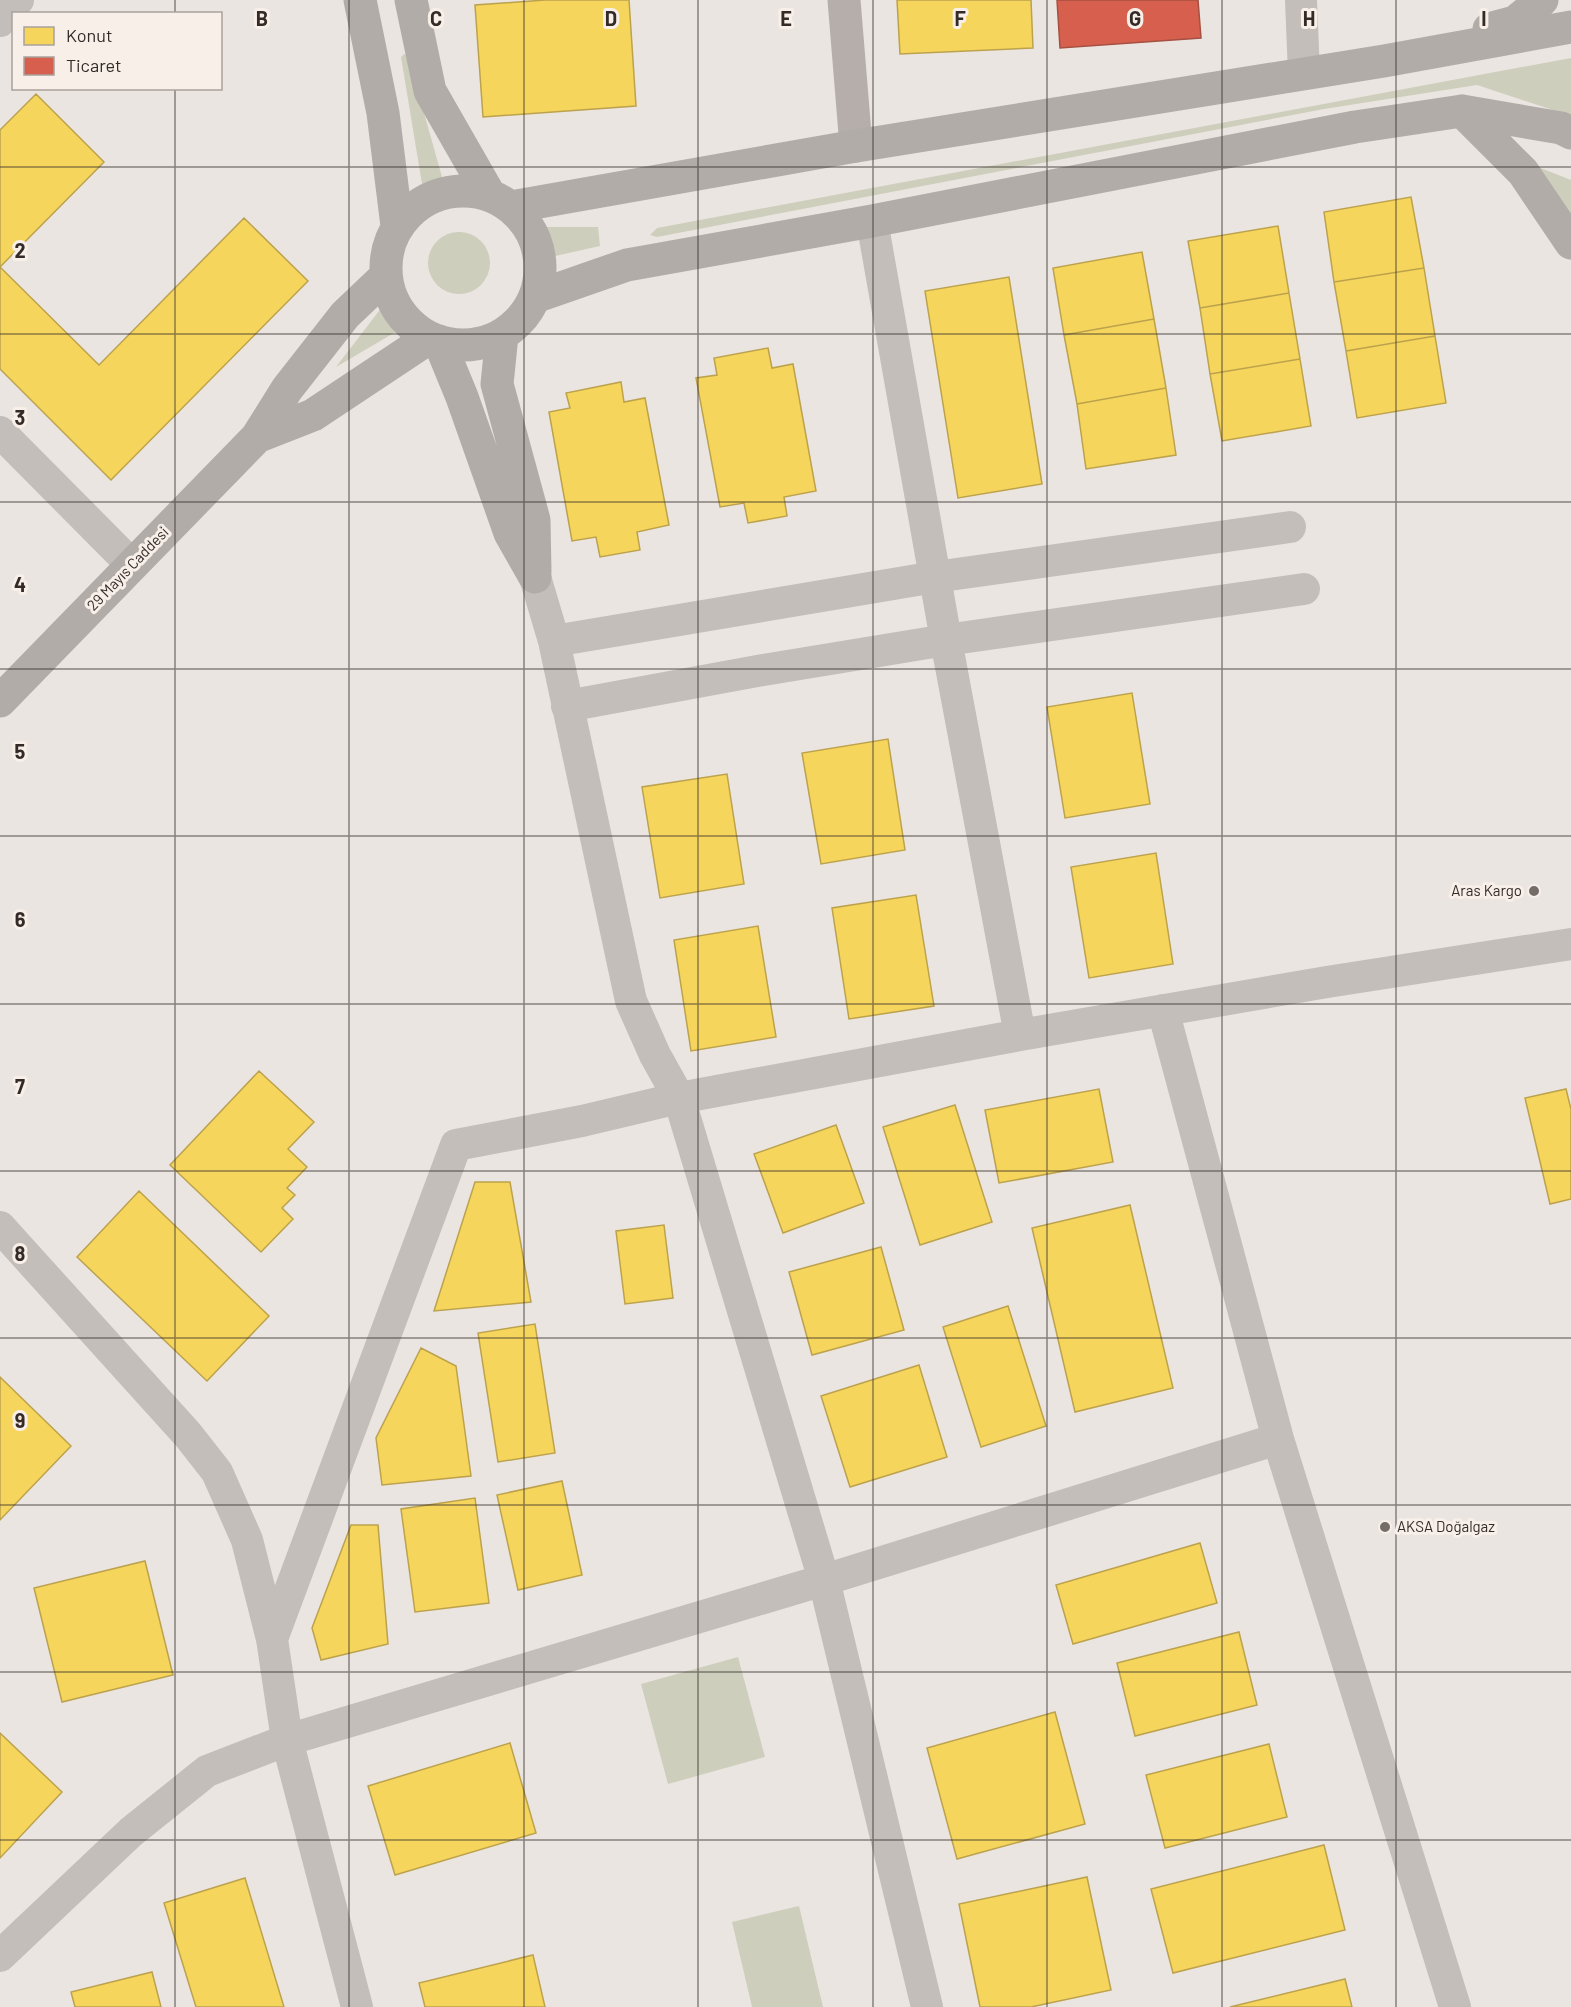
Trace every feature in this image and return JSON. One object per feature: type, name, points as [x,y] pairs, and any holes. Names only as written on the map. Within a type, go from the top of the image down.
[{"type":"main road","points":[[360,0],[383,113],[397,226]]},
{"type":"main road","points":[[411,0],[430,91],[500,200],[528,225],[538,248],[540,273],[535,297],[522,319],[502,335],[478,344],[453,345],[434,339],[408,322],[392,301],[386,276],[387,250],[397,226],[414,206],[437,194],[463,189],[500,200],[1304,74],[1571,27]]},
{"type":"main road","points":[[1384,61],[1515,21],[1542,0]]},
{"type":"main road","points":[[535,297],[627,265],[872,221],[1355,127],[1462,111],[1561,128],[1571,133]]},
{"type":"main road","points":[[1462,111],[1523,172],[1571,243]]},
{"type":"main road","points":[[257,437],[287,389],[345,315],[386,276]]},
{"type":"main road","points":[[502,335],[497,384],[534,520],[535,577]]},
{"type":"main road","points":[[257,437],[313,415],[434,339]]},
{"type":"main road","points":[[434,339],[462,397],[510,533],[535,577]]},
{"type":"main road","name":"29 Mayıs Caddesi","points":[[0,701],[257,437]]},
{"type":"street","points":[[0,21],[18,0]]},
{"type":"street","points":[[844,0],[856,146]]},
{"type":"street","points":[[1301,0],[1304,74]]},
{"type":"street","points":[[872,221],[946,640],[1020,1035]]},
{"type":"street","points":[[0,432],[132,565]]},
{"type":"street","points":[[554,641],[935,577],[1290,527]]},
{"type":"street","points":[[535,577],[554,641],[631,1001],[655,1055],[679,1098],[824,1580],[927,2007]]},
{"type":"street","points":[[567,706],[763,670],[946,640],[1304,590]]},
{"type":"street","points":[[272,1639],[456,1145],[582,1121],[679,1098],[1020,1035],[1327,982],[1571,944]]},
{"type":"street","points":[[1163,1010],[1278,1439],[1455,2007]]},
{"type":"street","points":[[0,1227],[188,1435],[217,1472],[247,1540],[272,1639],[287,1740],[357,2007]]},
{"type":"street","points":[[0,1956],[131,1832],[207,1771],[287,1740],[824,1580],[1278,1439]]},
{"type":"green space","points":[[404,54],[408,56],[444,184],[423,190],[401,57]]},
{"type":"green space","points":[[1571,58],[1571,116],[1477,85],[1324,109],[657,237],[650,235],[657,228]]},
{"type":"green space","points":[[1538,167],[1571,180],[1571,216]]},
{"type":"green space","points":[[540,227],[598,227],[600,246],[542,259]]},
{"type":"green space","points":[[459,232],[481,241],[490,263],[481,285],[459,294],[437,285],[428,263],[437,241]]},
{"type":"green space","points":[[382,307],[399,330],[336,367]]},
{"type":"green space","points":[[738,1657],[765,1757],[668,1784],[641,1684]]},
{"type":"green space","points":[[799,1906],[823,2007],[752,2007],[732,1922]]},
{"type":"building: Konut","points":[[545,0],[629,0],[636,106],[483,117],[475,5]]},
{"type":"building: Konut","points":[[897,0],[1031,0],[1033,48],[900,54]]},
{"type":"building: Konut","points":[[36,94],[104,162],[0,267],[0,130]]},
{"type":"building: Konut","points":[[1411,197],[1424,268],[1334,282],[1324,212]]},
{"type":"building: Konut","points":[[244,218],[308,281],[111,480],[0,369],[0,267],[99,365]]},
{"type":"building: Konut","points":[[1278,226],[1289,293],[1200,308],[1188,241]]},
{"type":"building: Konut","points":[[1142,252],[1154,319],[1064,335],[1053,268]]},
{"type":"building: Konut","points":[[1424,268],[1435,336],[1346,351],[1334,282]]},
{"type":"building: Konut","points":[[1009,277],[1042,484],[958,498],[925,291]]},
{"type":"building: Konut","points":[[1289,293],[1300,359],[1210,374],[1200,308]]},
{"type":"building: Konut","points":[[1154,319],[1166,388],[1077,404],[1064,335]]},
{"type":"building: Konut","points":[[1435,336],[1446,403],[1357,418],[1346,351]]},
{"type":"building: Konut","points":[[768,348],[772,368],[793,364],[816,491],[784,497],[787,516],[748,523],[744,503],[720,507],[696,378],[717,375],[714,358]]},
{"type":"building: Konut","points":[[1300,359],[1311,426],[1222,441],[1210,374]]},
{"type":"building: Konut","points":[[621,382],[624,402],[645,398],[669,525],[637,532],[640,550],[600,557],[596,537],[572,541],[549,412],[570,408],[566,393]]},
{"type":"building: Konut","points":[[1166,388],[1176,455],[1086,469],[1077,404]]},
{"type":"building: Konut","points":[[1132,693],[1150,804],[1065,818],[1047,707]]},
{"type":"building: Konut","points":[[888,739],[905,850],[821,864],[802,753]]},
{"type":"building: Konut","points":[[727,774],[744,884],[660,898],[642,787]]},
{"type":"building: Konut","points":[[1156,853],[1173,964],[1089,978],[1071,867]]},
{"type":"building: Konut","points":[[916,895],[934,1006],[849,1019],[832,908]]},
{"type":"building: Konut","points":[[758,926],[776,1037],[691,1051],[674,940]]},
{"type":"building: Konut","points":[[259,1071],[314,1122],[288,1149],[307,1167],[287,1188],[295,1195],[282,1208],[293,1219],[261,1252],[170,1165]]},
{"type":"building: Konut","points":[[1099,1089],[1113,1162],[999,1183],[985,1110]]},
{"type":"building: Konut","points":[[1566,1089],[1571,1109],[1571,1199],[1550,1204],[1525,1098]]},
{"type":"building: Konut","points":[[955,1105],[992,1222],[920,1245],[883,1127]]},
{"type":"building: Konut","points":[[836,1125],[864,1203],[783,1233],[754,1154]]},
{"type":"building: Konut","points":[[475,1182],[510,1182],[531,1302],[434,1311]]},
{"type":"building: Konut","points":[[139,1191],[269,1316],[207,1381],[77,1257]]},
{"type":"building: Konut","points":[[1130,1205],[1173,1388],[1075,1412],[1032,1228]]},
{"type":"building: Konut","points":[[664,1225],[673,1298],[625,1304],[616,1231]]},
{"type":"building: Konut","points":[[881,1247],[904,1330],[812,1355],[789,1272]]},
{"type":"building: Konut","points":[[1008,1306],[1046,1426],[981,1447],[943,1327]]},
{"type":"building: Konut","points":[[535,1324],[555,1453],[498,1462],[478,1333]]},
{"type":"building: Konut","points":[[421,1348],[456,1366],[471,1476],[382,1485],[376,1438]]},
{"type":"building: Konut","points":[[919,1365],[947,1457],[850,1487],[821,1396]]},
{"type":"building: Konut","points":[[0,1377],[71,1446],[0,1520]]},
{"type":"building: Konut","points":[[562,1481],[582,1575],[518,1590],[497,1495]]},
{"type":"building: Konut","points":[[475,1498],[489,1603],[415,1612],[401,1509]]},
{"type":"building: Konut","points":[[351,1525],[378,1525],[388,1644],[321,1660],[312,1628]]},
{"type":"building: Konut","points":[[1200,1543],[1217,1603],[1073,1644],[1056,1585]]},
{"type":"building: Konut","points":[[145,1561],[173,1675],[62,1702],[34,1588]]},
{"type":"building: Konut","points":[[1239,1632],[1257,1705],[1135,1736],[1117,1663]]},
{"type":"building: Konut","points":[[1055,1712],[1085,1824],[957,1859],[927,1748]]},
{"type":"building: Konut","points":[[0,1733],[62,1792],[0,1858]]},
{"type":"building: Konut","points":[[510,1743],[536,1833],[395,1875],[368,1786]]},
{"type":"building: Konut","points":[[1269,1744],[1287,1817],[1165,1848],[1146,1775]]},
{"type":"building: Konut","points":[[1324,1845],[1345,1930],[1173,1973],[1151,1889]]},
{"type":"building: Konut","points":[[1087,1877],[1111,1990],[1031,2007],[980,2007],[959,1904]]},
{"type":"building: Konut","points":[[245,1878],[284,2007],[196,2007],[164,1903]]},
{"type":"building: Konut","points":[[533,1955],[545,2007],[425,2007],[419,1983]]},
{"type":"building: Konut","points":[[152,1972],[161,2007],[75,2007],[71,1992]]},
{"type":"building: Konut","points":[[1345,1979],[1352,2007],[1230,2007]]},
{"type":"building: Ticaret","points":[[1057,0],[1198,0],[1201,38],[1060,48]]},
{"type":"place","name":"Aras Kargo","points":[[1534,891]]},
{"type":"place","name":"AKSA Doğalgaz","points":[[1385,1527]]}]
